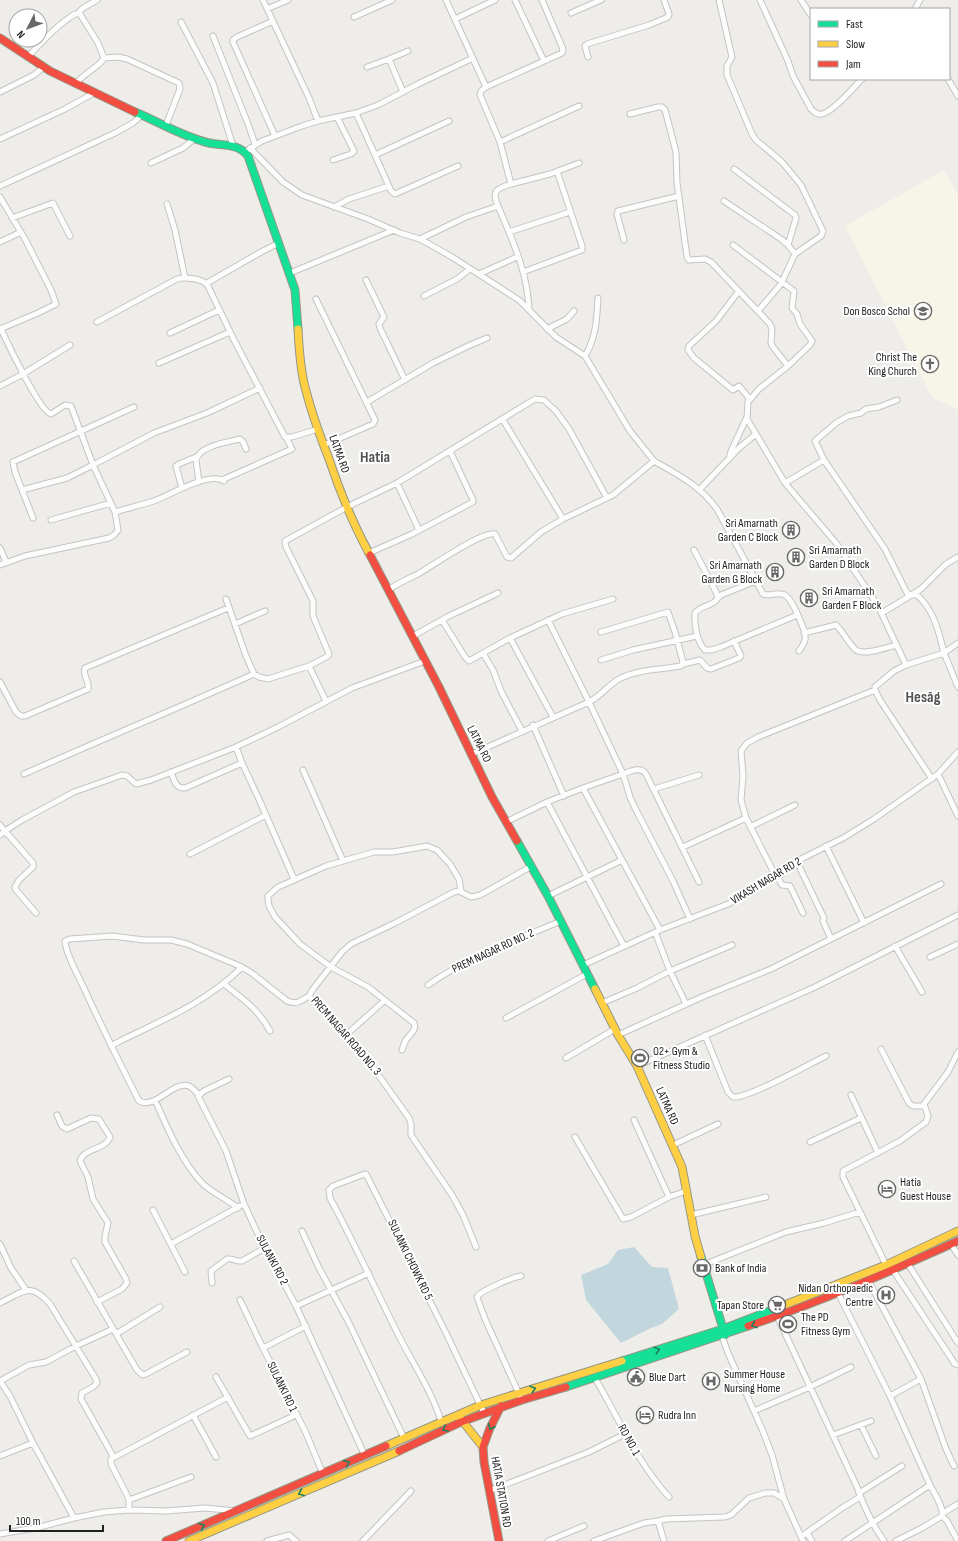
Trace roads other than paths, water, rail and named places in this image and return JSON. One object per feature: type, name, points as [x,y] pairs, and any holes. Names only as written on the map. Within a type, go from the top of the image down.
[{"type":"street","points":[[28,57],[60,24],[97,0]]},
{"type":"street","points":[[263,0],[309,98],[318,121]]},
{"type":"street","points":[[267,8],[288,0]]},
{"type":"street","points":[[354,17],[392,0]]},
{"type":"street","points":[[446,0],[486,87]]},
{"type":"street","points":[[455,19],[495,0]]},
{"type":"street","points":[[515,0],[544,61]]},
{"type":"street","points":[[511,184],[500,142],[480,95],[481,91],[486,87],[562,53],[563,49],[542,0]]},
{"type":"street","points":[[571,13],[599,0]]},
{"type":"street","points":[[588,57],[585,46],[586,44],[649,25],[668,17],[670,14],[664,0]]},
{"type":"street","points":[[719,0],[731,55],[727,69],[728,75],[752,134],[756,140],[782,162],[802,185],[823,231],[821,236],[795,254],[782,282],[758,310]]},
{"type":"street","points":[[760,0],[797,83],[814,112],[819,114],[826,113],[861,80]]},
{"type":"street","points":[[801,0],[810,14]]},
{"type":"street","points":[[78,13],[86,22],[98,43],[104,58]]},
{"type":"street","points":[[273,21],[237,37],[233,40],[233,42],[275,136]]},
{"type":"street","points":[[181,22],[213,83],[233,146]]},
{"type":"street","points":[[212,36],[255,144]]},
{"type":"street","points":[[0,38],[44,67],[76,84],[194,139],[212,144],[233,146],[248,150],[292,189],[313,200],[420,239],[441,250],[519,300],[546,329],[585,356],[630,431],[654,461],[700,489],[717,509],[763,594],[786,595],[797,615],[804,633],[805,640],[799,651]]},
{"type":"street","points":[[367,67],[408,51]]},
{"type":"street","points":[[76,84],[85,74],[100,63],[104,58],[118,57],[127,59],[179,83],[180,89],[166,125]]},
{"type":"street","points":[[248,150],[255,144],[318,121],[356,113],[378,105],[473,58]]},
{"type":"street","points":[[389,59],[403,92]]},
{"type":"street","points":[[0,92],[34,75],[44,67]]},
{"type":"street","points":[[949,80],[958,96]]},
{"type":"street","points":[[0,139],[94,93]]},
{"type":"street","points":[[500,142],[579,106]]},
{"type":"street","points":[[630,114],[658,107],[662,107],[665,110],[676,152],[679,196],[687,258],[691,260],[707,260],[758,310],[771,326],[771,343],[773,347],[788,366]]},
{"type":"street","points":[[356,113],[388,186],[393,194],[398,194],[458,166]]},
{"type":"street","points":[[0,186],[115,133],[133,123],[142,115]]},
{"type":"street","points":[[333,160],[351,154],[354,151],[337,117]]},
{"type":"street","points":[[375,155],[449,121]]},
{"type":"street","points":[[151,163],[183,148],[194,139]]},
{"type":"street","name":"LATMA RD","points":[[248,150],[260,191],[290,273],[296,300],[302,375],[318,429],[356,530],[413,636],[492,797],[532,866],[617,1032],[637,1066],[682,1167],[694,1236],[723,1333]]},
{"type":"street","points":[[529,310],[528,293],[523,272],[494,196],[500,188],[579,163]]},
{"type":"street","points":[[734,169],[795,215],[796,218],[788,245]]},
{"type":"street","points":[[523,272],[582,250],[582,246],[557,171]]},
{"type":"street","points":[[334,207],[349,199],[388,186]]},
{"type":"street","points":[[624,240],[618,211],[679,196]]},
{"type":"street","points":[[0,197],[21,232],[51,290],[56,304],[1,329],[23,374],[47,413],[51,414],[65,405],[70,405],[93,465],[115,512],[118,530],[109,538],[61,548],[6,562],[0,565]]},
{"type":"street","points":[[724,201],[788,245],[795,254]]},
{"type":"street","points":[[12,218],[53,203],[70,236]]},
{"type":"street","points":[[167,204],[175,230],[185,278]]},
{"type":"street","points":[[420,239],[466,217],[498,206]]},
{"type":"street","points":[[509,232],[570,212]]},
{"type":"street","points":[[290,273],[394,230]]},
{"type":"street","points":[[0,242],[21,232]]},
{"type":"street","points":[[97,322],[172,282],[185,278],[207,283],[261,252],[279,244]]},
{"type":"street","points":[[733,245],[794,291],[792,308],[798,314],[800,324],[812,341],[810,345],[788,366],[759,389],[748,402]]},
{"type":"street","points":[[479,274],[517,257]]},
{"type":"street","points":[[424,296],[457,279],[470,269]]},
{"type":"street","points":[[366,280],[384,318],[379,324],[380,328],[405,380]]},
{"type":"street","points":[[115,512],[155,500],[199,482],[213,478],[223,480],[292,449],[230,332],[207,283]]},
{"type":"street","points":[[733,456],[728,459],[746,417],[748,398],[739,386],[733,390],[689,354],[688,350],[689,346],[716,321],[739,291]]},
{"type":"street","points":[[585,356],[590,347],[596,325],[598,298]]},
{"type":"street","points":[[316,299],[326,322],[375,417],[375,422],[373,424],[324,445]]},
{"type":"street","points":[[170,333],[219,310]]},
{"type":"street","points":[[546,329],[567,319],[574,311]]},
{"type":"street","points":[[159,363],[230,332]]},
{"type":"street","points":[[367,402],[450,355],[488,338]]},
{"type":"street","points":[[0,386],[23,374],[70,345]]},
{"type":"street","points":[[22,490],[67,478],[154,433],[207,413],[260,388]]},
{"type":"street","points":[[226,599],[228,608],[254,674],[264,679],[268,679],[309,666],[328,656],[329,654],[313,616],[313,601],[284,542],[347,507],[397,482],[503,420],[531,401],[539,399],[548,403],[556,411],[569,429],[607,498]]},
{"type":"street","points":[[897,400],[848,416],[836,423],[815,441],[824,460],[885,549],[907,593],[917,595],[929,609],[935,621],[944,653],[958,687]]},
{"type":"street","points":[[33,518],[13,466],[13,462],[134,407]]},
{"type":"street","points":[[746,417],[785,483],[836,543],[882,613],[906,665]]},
{"type":"street","points":[[503,420],[564,519]]},
{"type":"street","points":[[286,437],[318,429]]},
{"type":"street","points":[[700,489],[756,434]]},
{"type":"street","points":[[182,488],[176,466],[178,464],[196,457],[206,449],[228,441],[242,440],[246,449]]},
{"type":"street","points":[[369,553],[419,530],[473,502],[450,451]]},
{"type":"street","points":[[196,457],[199,482]]},
{"type":"street","points":[[785,483],[824,460]]},
{"type":"street","points":[[388,590],[478,538],[491,533],[494,534],[507,557],[511,558],[541,532],[607,498],[621,489],[654,461]]},
{"type":"street","points":[[397,482],[419,530]]},
{"type":"street","points":[[51,520],[111,503]]},
{"type":"street","points":[[0,548],[6,562]]},
{"type":"street","points":[[694,550],[718,598]]},
{"type":"street","points":[[882,613],[922,589],[946,564],[958,557]]},
{"type":"street","points":[[756,582],[721,595],[716,602],[698,609],[695,612],[694,616],[698,636],[704,649],[708,650],[734,641],[797,615]]},
{"type":"street","points":[[413,636],[498,593]]},
{"type":"street","points":[[442,620],[468,660],[471,660],[510,638],[548,620],[562,614],[613,599]]},
{"type":"street","points":[[0,682],[16,712],[21,716],[25,716],[88,689],[84,672],[85,668],[228,608]]},
{"type":"street","points":[[235,624],[265,611]]},
{"type":"street","points":[[601,632],[666,611],[669,613],[678,641],[683,664]]},
{"type":"street","points":[[548,620],[623,774],[635,808],[673,881],[690,919]]},
{"type":"street","points":[[804,633],[836,625],[850,643],[860,652],[897,645]]},
{"type":"street","points":[[601,660],[633,650],[698,636]]},
{"type":"street","points":[[510,638],[553,717]]},
{"type":"street","points":[[472,754],[597,698],[620,679],[653,669],[680,666],[700,660],[707,668],[711,669],[739,658],[740,656],[734,641]]},
{"type":"street","points":[[774,875],[746,818],[742,800],[743,776],[740,753],[744,746],[758,737],[875,690],[875,687],[894,671],[906,665],[944,653],[958,643]]},
{"type":"street","points":[[483,653],[493,670],[501,691],[522,731]]},
{"type":"street","points":[[0,835],[22,820],[81,788],[122,775],[127,776],[135,784],[138,784],[171,772],[236,747],[296,718],[326,701],[379,677],[424,661]]},
{"type":"street","points":[[309,666],[326,701]]},
{"type":"street","points":[[24,774],[122,731],[156,718],[254,674]]},
{"type":"street","points":[[875,690],[932,780]]},
{"type":"street","points":[[534,726],[564,796]]},
{"type":"street","points":[[236,747],[294,879]]},
{"type":"street","name":"VIKASH NAGAR RD 2","points":[[583,965],[658,931],[728,904],[748,894],[774,875],[845,837],[932,780],[958,752]]},
{"type":"street","points":[[171,772],[177,786],[185,788],[242,763]]},
{"type":"street","points":[[303,770],[343,861]]},
{"type":"street","points":[[506,822],[547,802],[583,788],[623,774],[642,770],[646,774],[654,789],[683,847],[698,882]]},
{"type":"street","points":[[938,774],[958,816]]},
{"type":"street","points":[[654,789],[699,775]]},
{"type":"street","points":[[583,788],[658,931],[670,971],[686,1004]]},
{"type":"street","points":[[547,802],[624,946]]},
{"type":"street","points":[[750,827],[795,805]]},
{"type":"street","points":[[190,854],[266,815]]},
{"type":"street","points":[[683,847],[746,818]]},
{"type":"street","points":[[0,825],[33,863],[33,866],[18,880],[15,887],[36,913]]},
{"type":"street","points":[[402,1050],[404,1043],[414,1030],[415,1026],[412,1020],[384,1001],[368,987],[331,967],[300,944],[280,923],[269,906],[268,899],[271,892],[294,879],[326,866],[374,852],[393,852],[427,846],[431,846],[437,850],[450,864],[459,879],[461,892]]},
{"type":"street","points":[[826,846],[864,923]]},
{"type":"street","points":[[548,896],[588,878],[622,860]]},
{"type":"street","points":[[797,862],[824,918],[823,921],[832,939]]},
{"type":"street","name":"PREM NAGAR ROAD NO. 3","points":[[476,1248],[463,1215],[452,1195],[411,1136],[411,1124],[409,1118],[378,1072],[309,996],[342,952],[351,944],[454,892],[461,892],[469,897],[480,895],[532,866]]},
{"type":"street","points":[[781,871],[782,874],[777,876],[782,885],[790,886],[803,913]]},
{"type":"street","points":[[566,1058],[617,1032],[771,969],[941,884]]},
{"type":"street","points":[[637,1066],[815,987],[895,946],[934,929],[958,915]]},
{"type":"street","name":"PREM NAGAR RD NO. 2","points":[[428,985],[468,962],[561,921]]},
{"type":"street","points":[[229,1079],[198,1095],[190,1087],[186,1086],[178,1088],[155,1100],[143,1103],[139,1101],[111,1046],[68,953],[65,942],[68,939],[112,936],[144,940],[171,940],[187,944],[242,967],[287,1001],[298,1003],[309,996]]},
{"type":"street","points":[[930,956],[958,944]]},
{"type":"street","points":[[602,1003],[638,988],[670,971],[732,945]]},
{"type":"street","points":[[895,946],[922,992]]},
{"type":"street","points":[[111,1046],[120,1040],[189,1007],[224,984],[242,967]]},
{"type":"street","points":[[506,1018],[588,974]]},
{"type":"street","points":[[224,984],[257,1012],[270,1031]]},
{"type":"street","points":[[346,1035],[384,1001]]},
{"type":"street","points":[[705,1035],[728,1092],[733,1097],[739,1097],[762,1088],[826,1056]]},
{"type":"street","points":[[881,1050],[909,1103],[913,1106],[924,1106]]},
{"type":"street","points":[[886,1265],[843,1177],[843,1171],[912,1133],[926,1122],[928,1116],[924,1106],[926,1100],[948,1072],[958,1052]]},
{"type":"street","name":"SULANKI RD 2","points":[[198,1095],[228,1157],[244,1204],[265,1248],[306,1326],[365,1456]]},
{"type":"street","points":[[851,1095],[878,1153]]},
{"type":"street","points":[[155,1100],[174,1141],[198,1178],[238,1208]]},
{"type":"street","points":[[57,1115],[62,1126],[67,1129],[95,1117],[99,1119],[110,1137],[106,1143],[82,1156],[80,1161],[88,1177],[92,1199],[108,1223],[104,1236],[105,1242],[127,1283],[122,1288],[97,1302]]},
{"type":"street","points":[[810,1142],[862,1118]]},
{"type":"street","points":[[634,1120],[669,1197]]},
{"type":"street","points":[[672,1144],[718,1124]]},
{"type":"street","points":[[575,1138],[623,1219],[631,1217],[669,1197],[686,1191]]},
{"type":"street","name":"SULANKI CHOWK RD 5","points":[[369,1274],[330,1198],[329,1193],[330,1188],[337,1184],[366,1174],[401,1242],[484,1413]]},
{"type":"street","points":[[691,1215],[766,1197]]},
{"type":"street","points":[[171,1244],[244,1204]]},
{"type":"street","points":[[153,1210],[185,1272]]},
{"type":"street","points":[[703,1265],[786,1232],[824,1223],[860,1212]]},
{"type":"street","points":[[302,1231],[331,1291],[348,1321],[404,1438]]},
{"type":"street","points":[[166,1541],[365,1456],[441,1421],[484,1413],[595,1378],[723,1333],[886,1265],[958,1231]]},
{"type":"street","points":[[189,1541],[361,1468],[481,1406],[519,1393],[777,1316],[908,1264],[955,1242],[958,1255]]},
{"type":"street","points":[[0,1244],[16,1277],[26,1290]]},
{"type":"street","points":[[212,1283],[211,1272],[227,1259],[238,1262],[242,1261],[265,1248]]},
{"type":"street","points":[[918,1251],[920,1258]]},
{"type":"street","points":[[74,1261],[136,1370],[143,1375],[187,1352]]},
{"type":"street","points":[[908,1264],[958,1343]]},
{"type":"street","points":[[893,1270],[955,1364],[958,1365]]},
{"type":"street","points":[[296,1306],[369,1274],[402,1341],[435,1402],[441,1421]]},
{"type":"street","points":[[521,1276],[498,1284],[479,1293],[477,1297],[479,1305],[522,1400]]},
{"type":"street","points":[[868,1280],[921,1379],[944,1444],[954,1466]]},
{"type":"street","points":[[0,1303],[26,1290],[35,1290],[50,1304],[97,1383],[93,1388],[82,1393],[81,1399],[113,1456]]},
{"type":"street","points":[[838,1293],[890,1396],[942,1514],[958,1541]]},
{"type":"street","name":"SULANKI RD 1","points":[[240,1300],[306,1433],[323,1474]]},
{"type":"street","points":[[74,1518],[33,1443],[10,1396],[0,1381],[29,1365],[46,1362],[76,1346],[114,1331],[160,1308]]},
{"type":"street","points":[[777,1316],[872,1523],[884,1541]]},
{"type":"street","points":[[263,1348],[306,1326]]},
{"type":"street","points":[[723,1333],[728,1352],[772,1455],[784,1499],[803,1538],[807,1533],[902,1466]]},
{"type":"street","points":[[754,1412],[851,1367]]},
{"type":"street","points":[[216,1377],[250,1436],[296,1415]]},
{"type":"street","name":"RD NO. 1","points":[[595,1378],[641,1463],[669,1497]]},
{"type":"street","points":[[890,1396],[921,1379]]},
{"type":"street","points":[[129,1510],[129,1500],[111,1464],[111,1458],[228,1397]]},
{"type":"street","points":[[483,1447],[490,1428],[501,1407],[500,1400]]},
{"type":"street","points":[[193,1415],[216,1457]]},
{"type":"street","points":[[460,1418],[483,1447]]},
{"type":"street","points":[[833,1436],[871,1421]]},
{"type":"street","points":[[861,1425],[876,1456]]},
{"type":"street","points":[[489,1491],[589,1452],[625,1434]]},
{"type":"street","points":[[0,1456],[33,1443]]},
{"type":"street","name":"HATIA STATION RD","points":[[483,1447],[484,1462],[499,1541]]},
{"type":"street","points":[[129,1500],[191,1477]]},
{"type":"street","points":[[845,1541],[930,1485]]},
{"type":"street","points":[[363,1541],[411,1491]]},
{"type":"street","points":[[594,1541],[644,1523],[666,1519],[725,1517],[731,1515],[744,1501],[749,1498],[765,1493],[774,1493],[784,1499]]},
{"type":"street","points":[[896,1541],[922,1528],[958,1504]]},
{"type":"street","points":[[0,1534],[40,1527],[104,1512],[129,1510],[166,1511],[205,1508],[219,1508],[237,1511]]},
{"type":"street","points":[[658,1521],[664,1541]]},
{"type":"street","points":[[548,1541],[584,1526]]},
{"type":"street","points":[[807,1533],[812,1541]]},
{"type":"street","points":[[267,1541],[289,1535],[296,1541]]},
{"type":"place","name":"Don Bosco Schol","points":[[923,311]]},
{"type":"place","name":"Christ The King Church","points":[[930,364]]},
{"type":"place","name":"Sri Amarnath Garden C Block","points":[[791,530]]},
{"type":"place","name":"Sri Amarnath Garden D Block","points":[[796,557]]},
{"type":"place","name":"Sri Amarnath Garden G Block","points":[[775,572]]},
{"type":"place","name":"Sri Amarnath Garden F Block","points":[[809,598]]},
{"type":"place","name":"O2+ Gym & Fitness Studio","points":[[640,1058]]},
{"type":"place","name":"Hatia Guest House","points":[[887,1189]]},
{"type":"place","name":"Bank of India","points":[[702,1268]]},
{"type":"place","name":"Nidan Orthopaedic Centre","points":[[886,1295]]},
{"type":"place","name":"Tapan Store","points":[[777,1305]]},
{"type":"place","name":"The PD Fitness Gym","points":[[788,1324]]},
{"type":"place","name":"Blue Dart","points":[[636,1377]]},
{"type":"place","name":"Summer House Nursing Home","points":[[711,1381]]},
{"type":"place","name":"Rudra Inn","points":[[645,1415]]},
{"type":"district","name":"Hatia","points":[[375,457]]},
{"type":"district","name":"Hesāg","points":[[923,697]]}]
